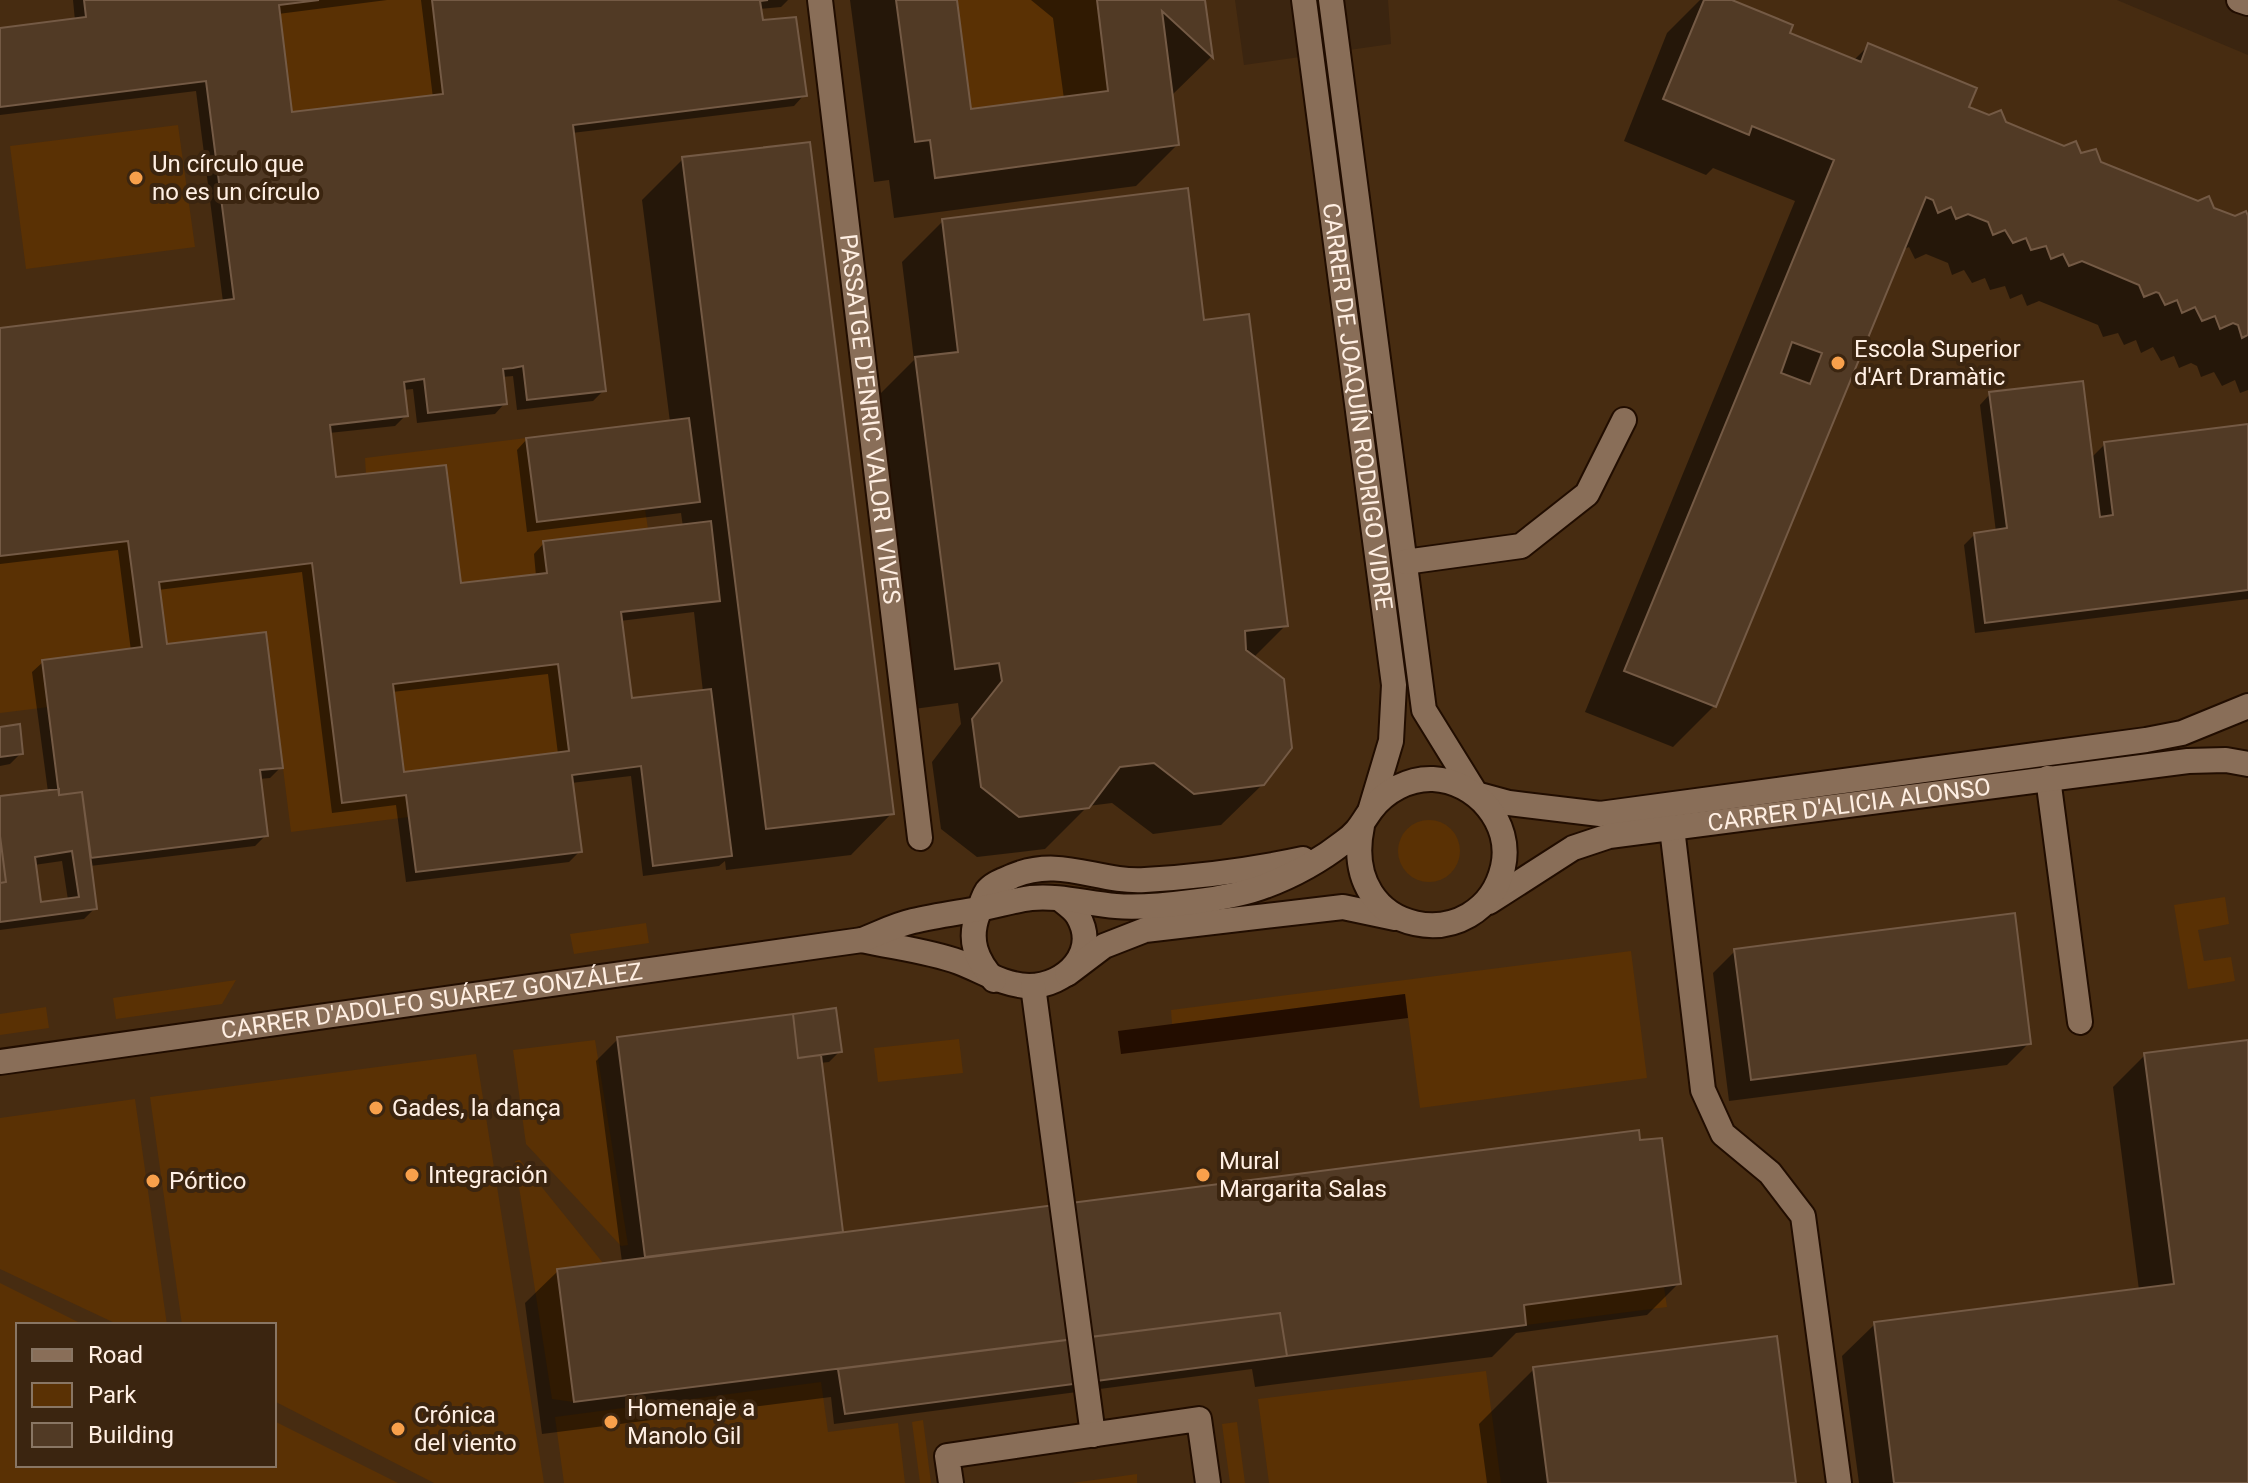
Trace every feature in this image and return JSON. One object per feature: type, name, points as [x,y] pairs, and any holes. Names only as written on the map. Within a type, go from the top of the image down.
[{"type":"street","name":"PASSATGE D'ENRIC VALOR I VIVES","points":[[820,0],[920,838]]},
{"type":"street","name":"CARRER DE JOAQUÍN RODRIGO VIDRE","points":[[1304,0],[1394,685],[1391,741],[1366,818]]},
{"type":"street","name":"CARRER DE JOAQUÍN RODRIGO VIDRE","points":[[1331,0],[1424,710],[1476,794]]},
{"type":"street","points":[[2239,0],[2248,3]]},
{"type":"street","points":[[1405,562],[1521,546],[1587,494],[1624,420]]},
{"type":"street","name":"CARRER D'ALICIA ALONSO","points":[[1476,794],[1509,803],[1600,814],[2146,740],[2182,733],[2248,706]]},
{"type":"street","name":"CARRER D'ALICIA ALONSO","points":[[1471,914],[1551,860],[1588,841],[2188,761],[2226,760],[2248,764]]},
{"type":"street","points":[[2048,778],[2080,1022]]},
{"type":"street","points":[[980,909],[1030,898],[1139,907],[1237,894],[1264,887],[1328,853],[1388,793],[1408,782],[1431,779],[1455,782],[1476,794],[1490,808],[1504,845],[1503,865],[1497,884],[1486,901],[1471,914],[1449,923],[1425,925],[1343,907],[1145,930],[1104,946],[1067,974],[1033,986],[994,980],[974,949],[972,929],[987,891],[1025,871],[1056,867],[1089,871],[1119,880],[1159,879],[1276,865],[1328,853]]},
{"type":"street","points":[[1366,818],[1358,847],[1359,869],[1368,890],[1382,907],[1401,919]]},
{"type":"street","points":[[1672,828],[1703,1090],[1723,1134],[1770,1173],[1803,1216],[1839,1483]]},
{"type":"street","points":[[1060,899],[1077,913],[1084,930],[1084,948],[1078,962],[1067,974]]},
{"type":"street","name":"CARRER D'ADOLFO SUÁREZ GONZÁLEZ","points":[[0,1062],[862,940],[909,922],[980,909]]},
{"type":"street","name":"CARRER D'ADOLFO SUÁREZ GONZÁLEZ","points":[[862,940],[958,962],[994,980]]},
{"type":"street","points":[[1033,986],[1093,1435]]},
{"type":"street","points":[[951,1483],[947,1456],[1199,1419],[1208,1483]]},
{"type":"shaded area","points":[[0,0],[1235,0],[1244,65],[1391,44],[1388,0],[2117,0],[2248,55],[2248,1483],[0,1483]]},
{"type":"shaded area","points":[[1405,994],[1408,1018],[1121,1054],[1118,1031]]},
{"type":"green space","points":[[319,0],[432,0],[443,94],[292,112],[279,5]]},
{"type":"green space","points":[[957,0],[1097,0],[1108,91],[971,109]]},
{"type":"green space","points":[[178,125],[195,247],[26,269],[10,146]]},
{"type":"green space","points":[[526,438],[537,522],[645,509],[648,529],[547,573],[461,583],[446,465],[366,474],[365,458]]},
{"type":"green space","points":[[128,541],[142,647],[42,660],[49,707],[0,713],[0,556]]},
{"type":"green space","points":[[312,563],[342,803],[406,795],[409,817],[291,832],[266,632],[167,644],[159,582]]},
{"type":"green space","points":[[558,664],[569,751],[404,772],[393,684]]},
{"type":"green space","points":[[1429,820],[1441,822],[1451,829],[1458,839],[1458,863],[1451,873],[1441,880],[1429,882],[1417,880],[1407,873],[1400,863],[1398,851],[1400,839],[1407,829],[1417,822]]},
{"type":"green space","points":[[2225,897],[2229,924],[2198,930],[2204,961],[2231,957],[2235,981],[2188,989],[2174,905]]},
{"type":"green space","points":[[646,923],[649,943],[574,954],[570,934]]},
{"type":"green space","points":[[1631,951],[1647,1078],[1420,1108],[1405,994],[1172,1024],[1171,1010]]},
{"type":"green space","points":[[236,980],[222,1004],[116,1019],[113,998]]},
{"type":"green space","points":[[46,1007],[49,1028],[0,1035],[0,1014]]},
{"type":"green space","points":[[959,1039],[963,1073],[878,1082],[874,1048]]},
{"type":"green space","points":[[595,1040],[628,1245],[621,1246],[526,1144],[513,1050]]},
{"type":"green space","points":[[476,1054],[544,1483],[434,1483],[276,1402],[276,1323],[182,1323],[150,1097]]},
{"type":"green space","points":[[135,1099],[167,1323],[115,1323],[0,1269],[0,1118]]},
{"type":"green space","points":[[520,1160],[603,1263],[557,1269],[574,1402],[552,1399],[515,1161]]},
{"type":"green space","points":[[0,1283],[80,1323],[16,1323],[16,1467],[276,1467],[276,1422],[398,1483],[0,1483]]},
{"type":"green space","points":[[1664,1287],[1667,1307],[1526,1325],[1524,1305]]},
{"type":"green space","points":[[1486,1371],[1501,1483],[1269,1483],[1258,1399]]},
{"type":"green space","points":[[821,1382],[828,1432],[898,1423],[905,1483],[564,1483],[555,1417]]},
{"type":"green space","points":[[923,1420],[931,1483],[920,1483],[912,1422]]},
{"type":"green space","points":[[1237,1422],[1245,1483],[1230,1483],[1222,1424]]},
{"type":"green space","points":[[1137,1474],[1137,1483],[1072,1483]]},
{"type":"building","points":[[84,0],[319,0],[279,5],[292,112],[443,94],[432,0],[768,0],[760,1],[763,20],[796,17],[807,96],[573,125],[606,391],[527,400],[523,366],[503,369],[507,404],[428,413],[424,379],[404,382],[408,416],[330,425],[336,477],[446,465],[461,583],[547,573],[543,541],[711,521],[720,601],[621,612],[632,698],[711,689],[732,856],[653,866],[641,766],[572,775],[582,852],[416,872],[406,795],[342,803],[312,563],[159,582],[167,644],[266,632],[283,768],[260,770],[268,836],[91,858],[82,792],[59,795],[42,660],[142,647],[128,541],[0,556],[0,328],[234,299],[206,81],[0,107],[0,28],[86,17]],"holes":[[[558,664],[569,751],[404,772],[393,684]]]},
{"type":"building","points":[[896,0],[957,0],[971,109],[1108,91],[1097,0],[1205,0],[1213,58],[1162,11],[1179,145],[935,178],[930,140],[915,142]]},
{"type":"building","name":"Escola Superior d'Art Dramàtic","points":[[1704,0],[1732,0],[1793,25],[1790,33],[1861,62],[1868,43],[1977,88],[1969,107],[1989,115],[2001,110],[2006,122],[2064,146],[2076,141],[2081,153],[2096,149],[2101,162],[2198,201],[2209,196],[2214,208],[2235,216],[2246,211],[2248,335],[2242,338],[2238,325],[2233,323],[2220,329],[2215,316],[2202,321],[2195,307],[2182,313],[2177,300],[2165,305],[2159,293],[2144,297],[2139,285],[2082,261],[2069,266],[2063,254],[2051,259],[2046,246],[2031,250],[2026,238],[2013,243],[2005,230],[1993,235],[1988,222],[1968,214],[1956,219],[1951,207],[1938,213],[1933,200],[1926,197],[1716,707],[1624,671],[1834,160],[1752,126],[1749,135],[1663,99]],"holes":[[[1792,342],[1822,353],[1810,384],[1781,373]]]},
{"type":"building","points":[[810,142],[894,814],[766,829],[682,157]]},
{"type":"building","points":[[1188,188],[1204,320],[1249,314],[1288,626],[1245,631],[1246,650],[1284,679],[1292,748],[1264,785],[1194,794],[1154,763],[1120,767],[1089,808],[1019,817],[981,787],[972,719],[1002,681],[999,663],[955,669],[915,357],[958,352],[942,219]]},
{"type":"building","points":[[2083,381],[2100,517],[2113,515],[2104,442],[2248,424],[2248,590],[1985,623],[1974,533],[2007,528],[1989,392]]},
{"type":"building","points":[[689,418],[700,502],[537,522],[526,438]]},
{"type":"building","points":[[20,724],[23,754],[0,757],[0,727]]},
{"type":"building","points":[[59,789],[59,795],[82,792],[97,909],[0,922],[0,883],[6,882],[0,836],[0,796]],"holes":[[[72,851],[79,897],[41,902],[35,857]]]},
{"type":"building","points":[[0,836],[6,882],[0,883]]},
{"type":"building","points":[[2015,913],[2031,1044],[1751,1080],[1734,949]]},
{"type":"building","points":[[836,1008],[842,1052],[798,1058],[793,1014]]},
{"type":"building","points":[[793,1014],[798,1058],[821,1055],[843,1232],[645,1257],[617,1037]]},
{"type":"building","points":[[2248,1040],[2248,1483],[1894,1483],[1874,1322],[2174,1284],[2144,1053]]},
{"type":"building","points":[[1639,1130],[1640,1140],[1662,1138],[1681,1284],[1524,1305],[1526,1325],[1287,1356],[1280,1313],[574,1402],[557,1269]]},
{"type":"building","points":[[1280,1313],[1287,1356],[845,1414],[838,1369]]},
{"type":"building","points":[[1777,1336],[1796,1483],[1548,1483],[1533,1367]]},
{"type":"place","name":"Un círculo que no es un círculo","points":[[136,178]]},
{"type":"place","name":"Escola Superior d'Art Dramàtic","points":[[1838,363]]},
{"type":"place","name":"Gades, la dança","points":[[376,1108]]},
{"type":"place","name":"Integración","points":[[412,1175]]},
{"type":"place","name":"Mural Margarita Salas","points":[[1203,1175]]},
{"type":"place","name":"Pórtico","points":[[153,1181]]},
{"type":"place","name":"Homenaje a Manolo Gil","points":[[611,1422]]},
{"type":"place","name":"Crónica del viento","points":[[398,1429]]}]
